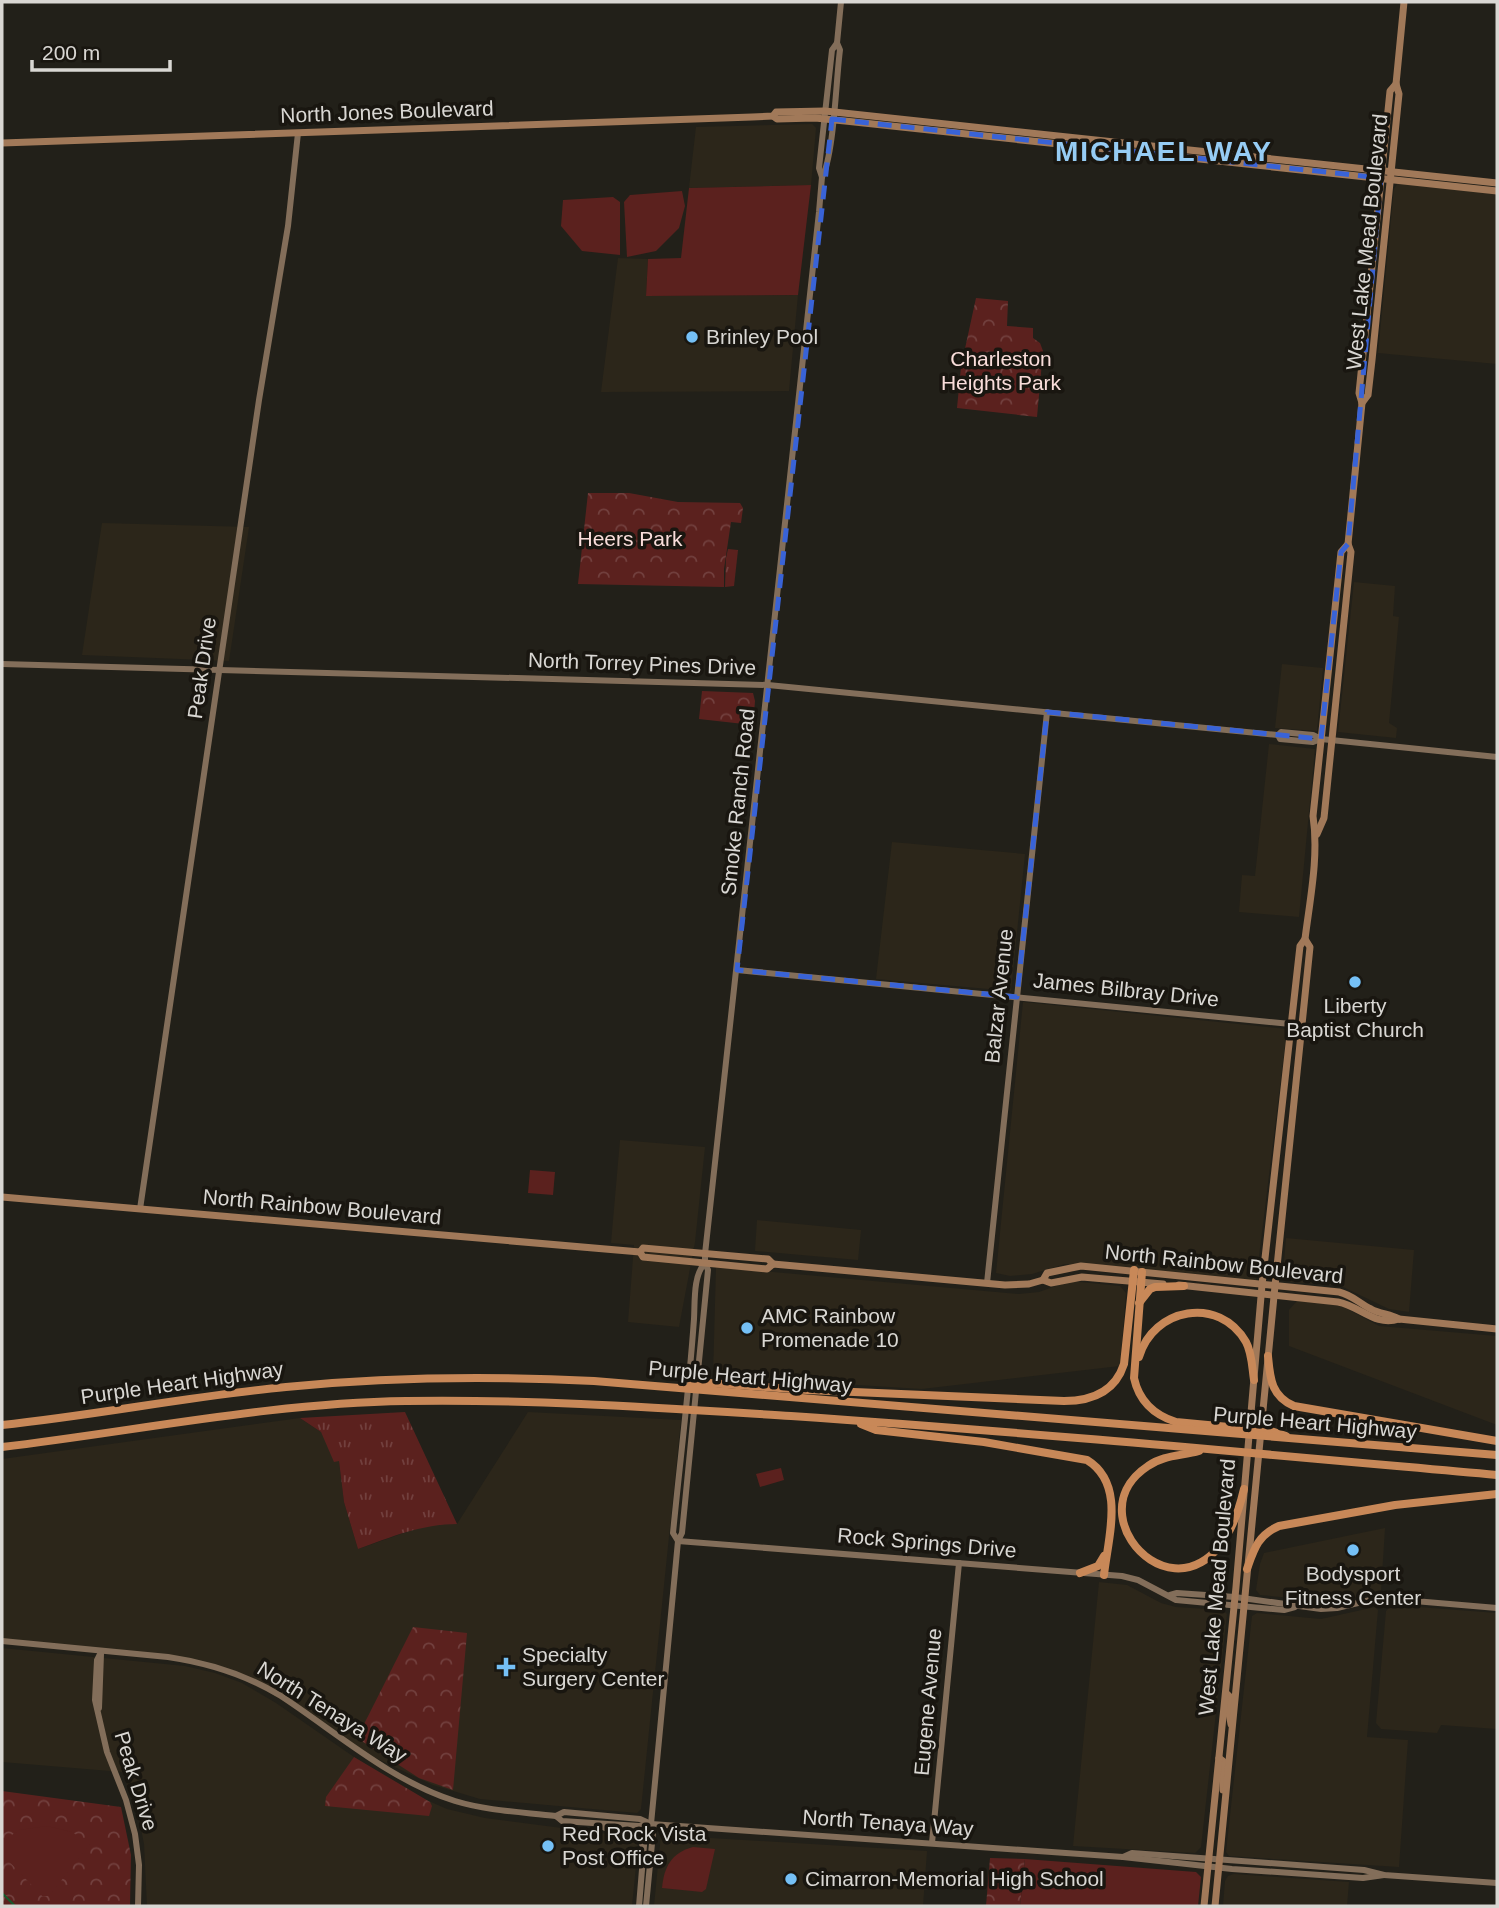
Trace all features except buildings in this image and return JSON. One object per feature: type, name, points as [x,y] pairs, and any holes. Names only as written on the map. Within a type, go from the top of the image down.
[{"type":"highway","points":[[674,1388],[709,1383],[881,1394],[1065,1401],[1091,1399],[1110,1388],[1121,1373],[1138,1271]]},
{"type":"highway","points":[[1136,1282],[1139,1303],[1134,1365],[1136,1387],[1150,1408],[1171,1420],[1271,1431],[1295,1440]]},
{"type":"highway","points":[[1139,1303],[1150,1289],[1155,1287],[1184,1286]]},
{"type":"highway","points":[[1171,1420],[1146,1398],[1139,1379],[1138,1366],[1142,1345],[1149,1335],[1160,1324],[1175,1316],[1202,1313],[1218,1317],[1233,1326],[1249,1349],[1254,1380]]},
{"type":"highway","points":[[1268,1356],[1270,1381],[1275,1392],[1294,1406],[1497,1441]]},
{"type":"highway","name":"Purple Heart Highway","points":[[2,1425],[286,1387],[401,1379],[526,1378],[1497,1455]]},
{"type":"highway","name":"Purple Heart Highway","points":[[2,1449],[38,1447],[63,1439],[190,1419],[306,1406],[404,1401],[588,1403],[851,1420],[1497,1475]]},
{"type":"highway","points":[[851,1420],[876,1430],[1076,1456],[1087,1460],[1106,1478],[1111,1496],[1104,1575]]},
{"type":"highway","points":[[1206,1449],[1153,1462],[1140,1472],[1130,1485],[1124,1500],[1123,1516],[1126,1532],[1138,1551],[1156,1563],[1171,1567],[1188,1567],[1208,1559],[1226,1539],[1239,1510],[1244,1489]]},
{"type":"highway","points":[[1247,1569],[1259,1540],[1279,1526],[1395,1505],[1497,1494]]},
{"type":"highway","points":[[1080,1573],[1098,1566],[1106,1554]]},
{"type":"main road","name":"Smoke Ranch Road","points":[[646,1906],[653,1833],[651,1824],[678,1541],[673,1533],[689,1428],[699,1269],[705,1263],[822,177],[819,168],[829,115],[832,50],[836,43],[841,2]]},
{"type":"main road","name":"West Lake Mead Boulevard","points":[[1316,836],[1324,818],[1351,552],[1348,544],[1362,403],[1359,393],[1364,335],[1390,91],[1396,84],[1404,2]]},
{"type":"main road","name":"West Lake Mead Boulevard","points":[[1362,403],[1368,395],[1372,360],[1400,91],[1396,84]]},
{"type":"main road","name":"North Jones Boulevard","points":[[2,143],[773,116],[776,112],[925,125],[1497,188]]},
{"type":"main road","name":"Peak Drive","points":[[140,1209],[258,400],[288,226],[298,133]]},
{"type":"main road","points":[[1373,252],[1375,282],[1379,289]]},
{"type":"main road","points":[[1369,288],[1374,294],[1376,316]]},
{"type":"main road","points":[[1364,335],[1370,340],[1369,352],[1372,360]]},
{"type":"main road","name":"West Lake Mead Boulevard","points":[[1215,1906],[1261,1419],[1310,947],[1306,939],[1316,836],[1313,816],[1341,552],[1348,544]]},
{"type":"main road","points":[[1334,614],[1345,615]]},
{"type":"main road","name":"North Torrey Pines Drive","points":[[2,664],[768,685],[1278,735],[1281,732],[1313,735],[1321,739],[1497,757]]},
{"type":"main road","name":"Balzar Avenue","points":[[987,1283],[1047,712]]},
{"type":"main road","name":"West Lake Mead Boulevard","points":[[1204,1906],[1235,1601],[1262,1284],[1280,1166],[1283,1098],[1300,946],[1306,939]]},
{"type":"main road","name":"James Bilbray Drive","points":[[737,970],[1301,1025]]},
{"type":"main road","points":[[1283,1098],[1293,1108]]},
{"type":"main road","points":[[1282,1224],[1280,1166],[1287,1133],[1292,1126]]},
{"type":"main road","name":"North Rainbow Boulevard","points":[[2,1197],[640,1252],[643,1248],[768,1259],[773,1264],[987,1283],[1017,1285],[1043,1280],[1051,1283],[1082,1277],[1338,1302],[1375,1319],[1390,1322],[1399,1319]]},
{"type":"main road","name":"North Rainbow Boulevard","points":[[640,1252],[643,1257],[767,1269],[773,1264]]},
{"type":"main road","name":"North Rainbow Boulevard","points":[[1043,1280],[1047,1273],[1081,1266],[1262,1284],[1345,1293],[1374,1311],[1399,1319],[1497,1329]]},
{"type":"main road","name":"Rock Springs Drive","points":[[678,1541],[1131,1577],[1161,1593],[1244,1603],[1284,1603],[1294,1607],[1331,1609],[1379,1598],[1497,1608]]},
{"type":"main road","name":"Eugene Avenue","points":[[932,1843],[959,1563]]},
{"type":"main road","name":"North Tenaya Way","points":[[2,1641],[194,1661],[232,1671],[281,1696],[395,1773],[422,1788],[477,1806],[556,1816],[562,1821],[639,1826],[651,1824],[1123,1857],[1132,1853],[1311,1875],[1363,1878],[1384,1875]]},
{"type":"main road","name":"Peak Drive","points":[[101,1652],[99,1708],[107,1752],[126,1800],[135,1835],[139,1866],[138,1906]]},
{"type":"main road","points":[[1229,1652],[1232,1668],[1230,1688],[1236,1693]]},
{"type":"main road","points":[[1225,1692],[1230,1697],[1228,1713],[1233,1728]]},
{"type":"main road","points":[[1222,1726],[1225,1735],[1224,1753],[1230,1759]]},
{"type":"main road","points":[[1219,1758],[1223,1762],[1225,1805]]},
{"type":"main road","name":"North Tenaya Way","points":[[556,1816],[564,1812],[640,1819],[651,1824]]},
{"type":"main road","points":[[594,1823],[614,1832],[634,1834],[640,1838],[644,1848]]},
{"type":"main road","name":"Smoke Ranch Road","points":[[639,1906],[645,1833],[651,1824]]},
{"type":"main road","name":"North Tenaya Way","points":[[1220,1864],[1339,1868],[1384,1875],[1497,1883]]},
{"type":"main road","points":[[1311,1875],[1336,1872],[1339,1868]]},
{"type":"main road","points":[[1345,1877],[1347,1874],[1364,1870]]},
{"type":"highlighted area","points":[[832,119],[1381,178],[1348,544],[1341,552],[1321,739],[1047,712],[1017,997],[737,970]]},
{"type":"shaded area","points":[[812,124],[816,128],[811,185],[689,188],[696,127]]},
{"type":"shaded area","points":[[1398,183],[1497,194],[1497,364],[1378,353],[1394,189]]},
{"type":"shaded area","points":[[618,258],[648,259],[646,296],[798,295],[789,391],[601,392]]},
{"type":"shaded area","points":[[102,523],[249,527],[229,661],[82,655]]},
{"type":"shaded area","points":[[1354,582],[1395,586],[1393,616],[1399,617],[1389,723],[1397,728],[1396,738],[1338,732]]},
{"type":"shaded area","points":[[1282,664],[1323,668],[1317,731],[1275,728]]},
{"type":"shaded area","points":[[1269,744],[1315,749],[1299,917],[1239,912],[1242,875],[1255,876]]},
{"type":"shaded area","points":[[892,842],[1025,854],[1011,991],[876,979]]},
{"type":"shaded area","points":[[1023,1002],[1287,1029],[1256,1281],[1065,1264],[1032,1274],[1010,1276],[996,1273]]},
{"type":"shaded area","points":[[620,1140],[705,1147],[695,1242],[679,1327],[628,1322],[634,1245],[611,1243]]},
{"type":"shaded area","points":[[757,1220],[861,1230],[858,1260],[755,1251]]},
{"type":"shaded area","points":[[1286,1238],[1414,1250],[1409,1312],[1389,1309],[1341,1286],[1291,1282],[1286,1279],[1283,1274]]},
{"type":"shaded area","points":[[716,1267],[1019,1294],[1039,1292],[1070,1281],[1120,1286],[1126,1293],[1120,1366],[922,1389],[713,1376]]},
{"type":"shaded area","points":[[1297,1301],[1340,1305],[1379,1326],[1497,1336],[1497,1425],[1289,1346],[1289,1310]]},
{"type":"shaded area","points":[[528,1412],[681,1420],[641,1809],[637,1813],[480,1799],[433,1785],[367,1754],[245,1677],[194,1661],[2,1641],[2,1459],[300,1418],[321,1432],[339,1461],[344,1502],[358,1549],[418,1528],[435,1524],[457,1524]]},
{"type":"shaded area","points":[[1385,1528],[1381,1591],[1336,1602],[1260,1595],[1256,1590],[1264,1553]]},
{"type":"shaded area","points":[[1099,1582],[1127,1585],[1161,1603],[1176,1607],[1222,1610],[1227,1614],[1201,1847],[1195,1853],[1073,1846]]},
{"type":"shaded area","points":[[1392,1605],[1497,1613],[1497,1729],[1441,1725],[1437,1733],[1381,1729],[1376,1723],[1386,1611]]},
{"type":"shaded area","points":[[1375,1607],[1378,1610],[1367,1737],[1408,1740],[1399,1867],[1229,1856],[1226,1852],[1252,1616],[1257,1613],[1321,1619]]},
{"type":"shaded area","points":[[2,1648],[185,1666],[215,1673],[242,1683],[413,1794],[447,1809],[485,1818],[631,1837],[638,1846],[632,1906],[147,1906],[144,1844],[137,1808],[122,1772],[2,1762]]},
{"type":"shaded area","name":"Cimarron-Memorial High School","points":[[661,1835],[927,1851],[923,1906],[654,1906]]},
{"type":"shaded area","points":[[1234,1874],[1349,1882],[1347,1906],[1223,1906],[1225,1881],[1228,1876]]},
{"type":"green space","points":[[811,185],[798,295],[646,296],[648,259],[681,258],[689,188]]},
{"type":"green space","points":[[682,191],[685,206],[679,228],[656,251],[627,257],[624,202],[630,195]]},
{"type":"green space","points":[[613,197],[620,202],[620,255],[582,251],[561,226],[563,200]]},
{"type":"green space","name":"Charleston Heights Park","points":[[976,298],[1008,301],[1007,326],[1033,328],[1033,338],[1040,343],[1043,351],[1037,417],[957,408],[961,367]]},
{"type":"green space","points":[[974,365],[999,368],[998,380],[989,380],[988,392],[963,390],[964,377],[973,378]]},
{"type":"green space","name":"Heers Park","points":[[588,493],[629,493],[678,502],[740,503],[743,508],[741,523],[731,522],[724,587],[578,584]]},
{"type":"green space","points":[[728,549],[738,550],[734,586],[725,587],[726,558]]},
{"type":"green space","points":[[702,691],[753,693],[753,725],[699,719]]},
{"type":"green space","points":[[530,1170],[555,1172],[553,1195],[528,1193]]},
{"type":"green space","points":[[405,1412],[457,1524],[419,1529],[358,1549],[344,1502],[339,1461],[334,1462],[321,1432],[300,1418]]},
{"type":"green space","points":[[781,1468],[784,1480],[760,1487],[756,1474]]},
{"type":"green space","points":[[413,1627],[467,1633],[453,1790],[419,1778],[357,1738]]},
{"type":"green space","points":[[354,1757],[430,1802],[432,1806],[429,1816],[325,1806],[326,1797]]},
{"type":"green space","points":[[2,1791],[121,1807],[131,1855],[130,1906],[2,1906]]},
{"type":"green space","points":[[47,1826],[72,1832],[90,1844],[49,1896],[42,1896],[2,1854],[2,1842],[19,1830]]},
{"type":"green space","points":[[693,1847],[715,1849],[706,1889],[702,1892],[662,1888],[670,1862],[679,1853]]},
{"type":"green space","points":[[990,1858],[1025,1859],[1020,1906],[986,1906]]},
{"type":"green space","points":[[1025,1859],[1196,1872],[1201,1877],[1198,1906],[1020,1906]]},
{"type":"waterway","points":[[2,1893],[15,1906]]},
{"type":"place","name":"Brinley Pool","points":[[692,337]]},
{"type":"place","name":"Liberty Baptist Church","points":[[1355,982]]},
{"type":"place","name":"AMC Rainbow Promenade 10","points":[[747,1328]]},
{"type":"place","name":"Bodysport Fitness Center","points":[[1353,1550]]},
{"type":"place","name":"Specialty Surgery Center","points":[[506,1667]]},
{"type":"place","name":"Red Rock Vista Post Office","points":[[548,1846]]},
{"type":"place","name":"Cimarron-Memorial High School","points":[[791,1879]]},
{"type":"district","name":"MICHAEL WAY","points":[[1164,151]]}]
